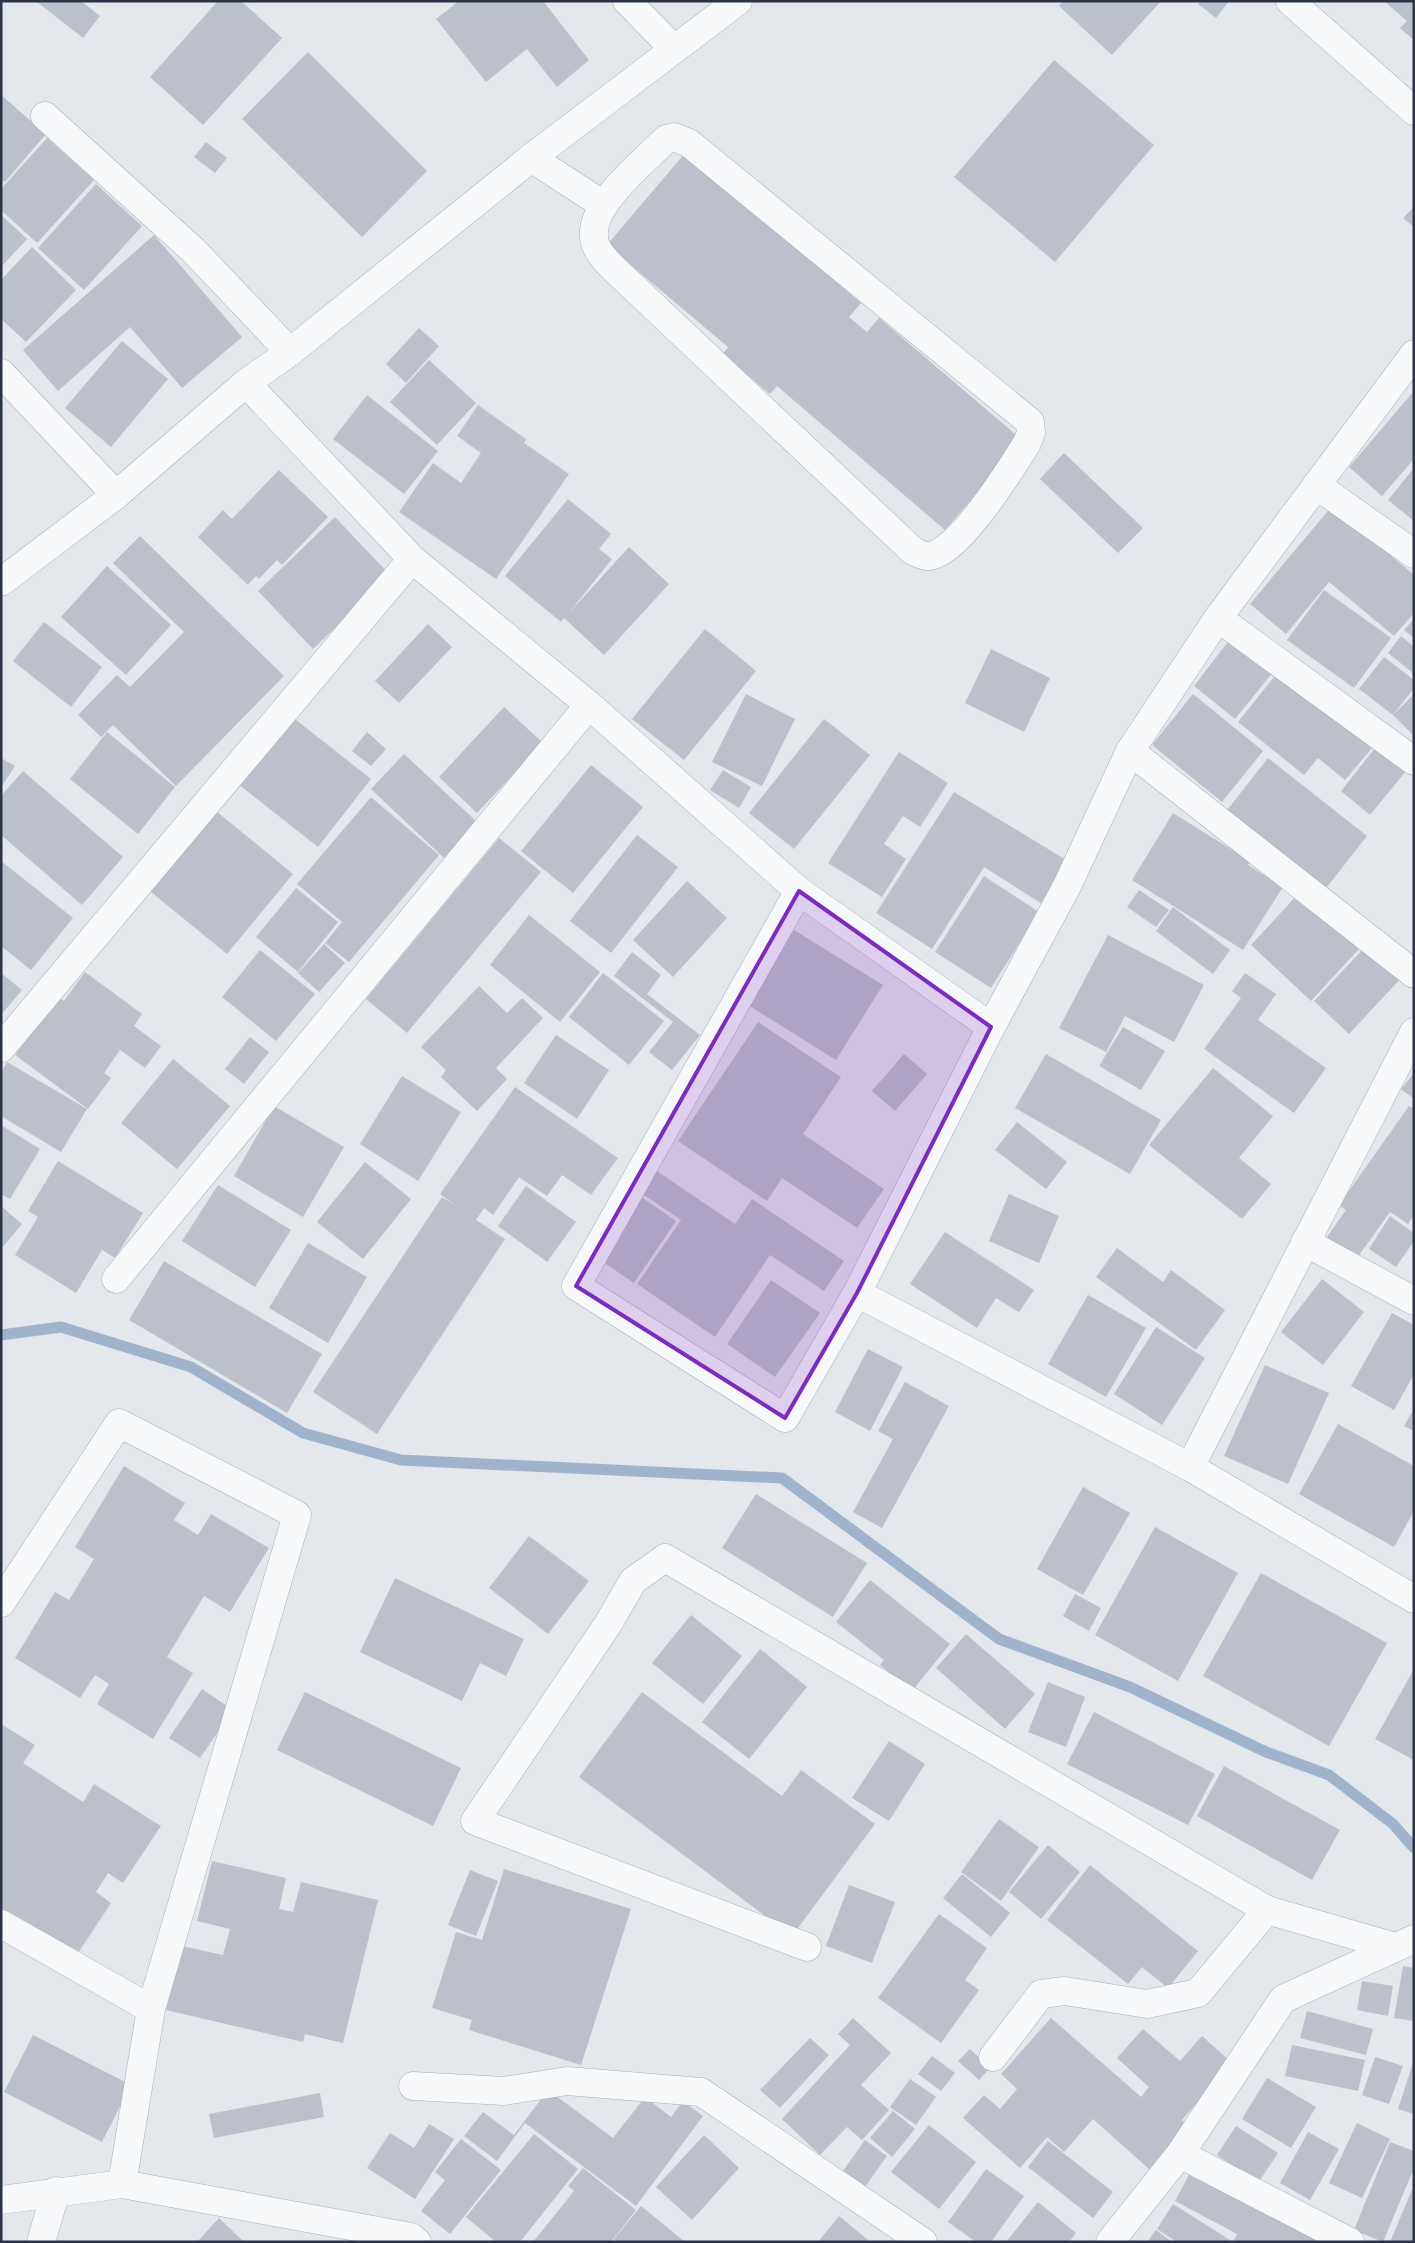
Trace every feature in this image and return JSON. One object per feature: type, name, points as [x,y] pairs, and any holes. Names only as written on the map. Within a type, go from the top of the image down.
[{"type":"street","points":[[627,1],[674,49]]},
{"type":"street","points":[[1,582],[116,495],[246,383],[290,352],[531,158],[738,1]]},
{"type":"street","points":[[1290,1],[1414,111]]},
{"type":"street","points":[[44,116],[194,250],[290,352]]},
{"type":"street","points":[[681,138],[688,143],[1030,422],[1031,433],[1027,443],[986,508],[944,551],[928,556],[913,551],[610,266],[597,250],[594,237],[595,220],[602,204],[666,139],[681,138]]},
{"type":"street","points":[[531,158],[602,204]]},
{"type":"street","points":[[799,892],[576,1286],[785,1418],[857,1293],[991,1027],[1067,886],[1130,751],[1218,618],[1414,354]]},
{"type":"street","points":[[1,373],[116,495]]},
{"type":"street","points":[[246,383],[412,559],[589,705],[799,892],[991,1027]]},
{"type":"street","points":[[1316,485],[1414,554]]},
{"type":"street","points":[[1,1048],[412,559]]},
{"type":"street","points":[[1218,618],[1414,761]]},
{"type":"street","points":[[116,1279],[589,705]]},
{"type":"street","points":[[1130,751],[1414,974]]},
{"type":"street","points":[[1190,1467],[1414,1032]]},
{"type":"street","points":[[1305,1242],[1414,1301]]},
{"type":"street","points":[[857,1293],[1190,1467],[1414,1599]]},
{"type":"street","points":[[1,1603],[119,1423],[297,1515],[150,2009],[122,2184]]},
{"type":"street","points":[[806,1947],[476,1821],[608,1624],[633,1581],[665,1558],[1267,1910],[1404,1943]]},
{"type":"street","points":[[993,2057],[1041,1994],[1065,1991],[1147,2004],[1198,1993],[1267,1910]]},
{"type":"street","points":[[1,1924],[150,2009]]},
{"type":"street","points":[[1110,2242],[1180,2154],[1283,1999],[1404,1943]]},
{"type":"street","points":[[413,2086],[504,2091],[567,2082],[702,2092],[924,2242]]},
{"type":"street","points":[[1180,2154],[1350,2242]]},
{"type":"street","points":[[1,2200],[56,2191],[122,2184],[411,2237],[416,2242]]},
{"type":"street","points":[[42,2242],[56,2191]]},
{"type":"highlighted area","points":[[799,891],[991,1027],[857,1293],[785,1418],[576,1286]]},
{"type":"building","points":[[36,1],[81,1],[100,16],[83,38]]},
{"type":"building","points":[[218,1],[241,1],[282,38],[203,125],[150,77]]},
{"type":"building","points":[[459,1],[543,1],[589,60],[557,87],[527,49],[486,82],[436,19]]},
{"type":"building","points":[[1063,1],[1161,1],[1112,55],[1059,6]]},
{"type":"building","points":[[1201,1],[1229,1],[1216,18],[1198,4]]},
{"type":"building","points":[[1384,1],[1414,1],[1414,40],[1400,28],[1407,21]]},
{"type":"building","points":[[308,52],[427,171],[362,237],[242,119]]},
{"type":"building","points":[[1054,60],[1154,145],[1055,262],[954,177]]},
{"type":"building","points":[[1,95],[46,134],[5,182],[1,179]]},
{"type":"building","points":[[47,138],[94,180],[37,243],[1,210],[1,189]]},
{"type":"building","points":[[206,142],[227,158],[215,173],[194,157]]},
{"type":"building","points":[[685,153],[861,303],[849,317],[867,332],[879,318],[1022,440],[945,530],[777,386],[770,394],[723,354],[728,347],[607,245]]},
{"type":"building","points":[[96,184],[142,226],[84,290],[38,248]]},
{"type":"building","points":[[1414,207],[1414,227],[1403,218]]},
{"type":"building","points":[[1,215],[27,239],[1,267]]},
{"type":"building","points":[[154,235],[242,337],[182,388],[130,327],[58,391],[23,350]]},
{"type":"building","points":[[32,247],[76,290],[26,342],[1,319],[1,280]]},
{"type":"building","points":[[419,328],[439,346],[406,383],[386,364]]},
{"type":"building","points":[[122,341],[168,379],[111,447],[65,408]]},
{"type":"building","points":[[429,360],[476,403],[437,445],[390,402]]},
{"type":"building","points":[[1414,391],[1414,459],[1382,496],[1349,467]]},
{"type":"building","points":[[367,395],[438,451],[404,494],[333,439]]},
{"type":"building","points":[[478,405],[526,439],[524,443],[569,474],[496,579],[399,512],[433,463],[461,483],[481,453],[457,436]]},
{"type":"building","points":[[1064,453],[1143,528],[1118,553],[1040,479]]},
{"type":"building","points":[[1414,468],[1414,521],[1388,500]]},
{"type":"building","points":[[279,470],[328,517],[282,565],[277,560],[259,579],[256,576],[248,585],[198,537],[223,510],[232,519]]},
{"type":"building","points":[[568,499],[611,534],[599,549],[612,559],[568,614],[629,547],[669,584],[604,655],[564,618],[561,622],[505,576]]},
{"type":"building","points":[[1332,506],[1414,575],[1414,613],[1394,636],[1329,582],[1286,634],[1250,604]]},
{"type":"building","points":[[335,517],[390,575],[313,649],[258,591]]},
{"type":"building","points":[[140,536],[284,676],[176,786],[113,725],[101,737],[78,715],[117,675],[130,687],[184,632],[113,563]]},
{"type":"building","points":[[107,566],[171,625],[126,675],[61,617]]},
{"type":"building","points":[[1324,590],[1391,638],[1354,688],[1287,640]]},
{"type":"building","points":[[1414,619],[1414,638],[1404,630]]},
{"type":"building","points":[[44,622],[102,667],[71,707],[13,661]]},
{"type":"building","points":[[428,624],[452,647],[399,703],[375,681]]},
{"type":"building","points":[[705,629],[756,671],[684,760],[632,719]]},
{"type":"building","points":[[1401,636],[1414,647],[1414,674],[1388,653]]},
{"type":"building","points":[[1231,638],[1273,672],[1235,719],[1194,686]]},
{"type":"building","points":[[991,649],[1050,678],[1024,732],[965,703]]},
{"type":"building","points":[[1384,657],[1414,680],[1414,688],[1393,715],[1359,689]]},
{"type":"building","points":[[1282,667],[1376,743],[1345,780],[1318,758],[1304,775],[1238,722]]},
{"type":"building","points":[[746,694],[795,719],[762,786],[712,762]]},
{"type":"building","points":[[1193,694],[1263,751],[1222,802],[1152,745]]},
{"type":"building","points":[[1414,694],[1414,736],[1393,715]]},
{"type":"building","points":[[504,707],[543,743],[477,813],[439,777]]},
{"type":"building","points":[[286,712],[371,779],[318,847],[233,780]]},
{"type":"building","points":[[824,719],[870,755],[794,849],[749,813]]},
{"type":"building","points":[[107,732],[175,787],[138,834],[70,779]]},
{"type":"building","points":[[367,732],[386,749],[371,766],[352,751]]},
{"type":"building","points":[[1376,747],[1406,771],[1370,815],[1341,791]]},
{"type":"building","points":[[899,752],[948,783],[920,827],[903,816],[884,844],[906,859],[882,897],[828,863]]},
{"type":"building","points":[[404,754],[478,823],[444,858],[371,789]]},
{"type":"building","points":[[1,758],[15,766],[1,787]]},
{"type":"building","points":[[1268,758],[1367,836],[1323,892],[1224,814]]},
{"type":"building","points":[[591,765],[643,807],[573,893],[521,851]]},
{"type":"building","points":[[723,770],[751,787],[739,808],[710,790]]},
{"type":"building","points":[[23,771],[123,857],[82,905],[1,835],[1,796]]},
{"type":"building","points":[[954,792],[1071,863],[1044,905],[984,867],[932,949],[876,913]]},
{"type":"building","points":[[371,797],[439,855],[349,962],[325,943],[342,922],[297,884]]},
{"type":"building","points":[[216,811],[293,874],[227,954],[151,892]]},
{"type":"building","points":[[1173,813],[1250,861],[1248,865],[1283,887],[1243,950],[1132,880]]},
{"type":"building","points":[[637,835],[678,867],[611,953],[570,921]]},
{"type":"building","points":[[499,838],[541,872],[407,1033],[366,999]]},
{"type":"building","points":[[1,861],[73,918],[31,970],[1,946]]},
{"type":"building","points":[[984,876],[1039,912],[991,988],[935,952]]},
{"type":"building","points":[[687,881],[727,918],[673,977],[633,940]]},
{"type":"building","points":[[296,888],[338,922],[298,972],[256,937]]},
{"type":"building","points":[[1139,890],[1169,910],[1156,927],[1127,907]]},
{"type":"building","points":[[1299,893],[1359,949],[1311,1001],[1251,945]]},
{"type":"building","points":[[1173,907],[1230,950],[1213,974],[1156,931]]},
{"type":"building","points":[[529,915],[600,972],[560,1022],[490,965]]},
{"type":"building","points":[[794,930],[883,985],[836,1060],[748,1005]]},
{"type":"building","points":[[1108,935],[1204,985],[1174,1042],[1125,1016],[1106,1052],[1059,1028]]},
{"type":"building","points":[[1369,943],[1403,976],[1349,1034],[1314,1001]]},
{"type":"building","points":[[324,944],[345,963],[319,992],[298,973]]},
{"type":"building","points":[[260,950],[315,994],[276,1041],[222,997]]},
{"type":"building","points":[[632,952],[661,975],[647,994],[700,1035],[672,1070],[649,1052],[673,1022],[614,976]]},
{"type":"building","points":[[85,972],[142,1014],[134,1026],[161,1046],[145,1068],[120,1050],[104,1073],[111,1078],[88,1109],[15,1055],[58,997],[64,1001]]},
{"type":"building","points":[[1,973],[22,990],[1,1015]]},
{"type":"building","points":[[603,973],[664,1021],[629,1065],[569,1017]]},
{"type":"building","points":[[1245,973],[1276,994],[1258,1020],[1326,1068],[1294,1113],[1204,1049],[1241,998],[1232,991]]},
{"type":"building","points":[[479,986],[507,1013],[522,998],[543,1018],[496,1068],[507,1079],[477,1111],[441,1077],[446,1070],[421,1047]]},
{"type":"building","points":[[758,1022],[841,1077],[803,1134],[884,1189],[857,1228],[782,1178],[767,1201],[678,1141]]},
{"type":"building","points":[[1123,1027],[1165,1051],[1141,1090],[1099,1066]]},
{"type":"building","points":[[556,1035],[609,1070],[577,1119],[524,1083]]},
{"type":"building","points":[[250,1037],[269,1052],[244,1084],[225,1069]]},
{"type":"building","points":[[904,1054],[927,1074],[895,1111],[872,1091]]},
{"type":"building","points":[[1046,1054],[1161,1120],[1130,1174],[1015,1108]]},
{"type":"building","points":[[173,1059],[230,1106],[177,1169],[121,1123]]},
{"type":"building","points":[[7,1062],[87,1109],[61,1152],[1,1116],[1,1072]]},
{"type":"building","points":[[1213,1068],[1273,1116],[1239,1158],[1271,1184],[1242,1219],[1149,1145]]},
{"type":"building","points":[[1414,1073],[1414,1099],[1401,1089]]},
{"type":"building","points":[[402,1076],[461,1112],[418,1181],[360,1144]]},
{"type":"building","points":[[515,1087],[618,1158],[591,1195],[562,1175],[547,1196],[519,1177],[493,1215],[484,1208],[476,1220],[505,1239],[377,1434],[313,1392],[442,1197],[456,1206],[440,1194]]},
{"type":"building","points":[[274,1106],[344,1147],[303,1217],[234,1176]]},
{"type":"building","points":[[1409,1106],[1414,1109],[1414,1215],[1408,1224],[1390,1212],[1357,1258],[1327,1237],[1346,1210],[1339,1205]]},
{"type":"building","points":[[1017,1122],[1067,1162],[1046,1189],[995,1150]]},
{"type":"building","points":[[1,1125],[40,1149],[10,1199],[1,1194]]},
{"type":"building","points":[[58,1161],[143,1213],[115,1258],[102,1250],[76,1293],[15,1255],[38,1217],[28,1211]]},
{"type":"building","points":[[365,1162],[411,1199],[363,1259],[317,1222]]},
{"type":"building","points":[[651,1167],[735,1224],[752,1199],[844,1261],[824,1291],[770,1255],[715,1337],[637,1284],[681,1220],[635,1189]]},
{"type":"building","points":[[218,1185],[291,1230],[255,1287],[182,1241]]},
{"type":"building","points":[[526,1186],[576,1222],[547,1262],[498,1226]]},
{"type":"building","points":[[1009,1194],[1059,1216],[1039,1263],[989,1241]]},
{"type":"building","points":[[640,1196],[676,1221],[634,1283],[597,1258]]},
{"type":"building","points":[[1,1206],[22,1224],[1,1249]]},
{"type":"building","points":[[1390,1216],[1414,1233],[1414,1241],[1396,1267],[1369,1249]]},
{"type":"building","points":[[945,1232],[1034,1290],[1019,1312],[996,1298],[977,1328],[910,1284]]},
{"type":"building","points":[[308,1243],[367,1277],[328,1343],[269,1308]]},
{"type":"building","points":[[1117,1248],[1163,1282],[1171,1270],[1225,1310],[1196,1350],[1096,1277]]},
{"type":"building","points":[[164,1261],[322,1354],[287,1413],[129,1320]]},
{"type":"building","points":[[1322,1279],[1364,1312],[1323,1365],[1281,1332]]},
{"type":"building","points":[[771,1280],[820,1313],[775,1377],[727,1344]]},
{"type":"building","points":[[1088,1295],[1146,1328],[1106,1397],[1048,1364]]},
{"type":"building","points":[[1392,1313],[1414,1325],[1414,1374],[1394,1410],[1351,1386]]},
{"type":"building","points":[[1156,1327],[1205,1358],[1162,1425],[1114,1394]]},
{"type":"building","points":[[868,1349],[903,1367],[870,1431],[835,1412]]},
{"type":"building","points":[[1265,1365],[1329,1393],[1288,1484],[1224,1456]]},
{"type":"building","points":[[905,1382],[949,1406],[882,1528],[853,1512],[893,1439],[878,1431]]},
{"type":"building","points":[[1414,1409],[1414,1431],[1404,1426]]},
{"type":"building","points":[[1338,1424],[1414,1466],[1414,1511],[1394,1547],[1299,1494]]},
{"type":"building","points":[[124,1466],[185,1503],[174,1520],[198,1535],[211,1514],[269,1548],[230,1612],[204,1596],[167,1657],[193,1673],[153,1739],[97,1704],[109,1684],[95,1675],[80,1698],[15,1658],[55,1592],[69,1600],[94,1559],[75,1547]]},
{"type":"building","points":[[1083,1487],[1130,1513],[1083,1595],[1037,1569]]},
{"type":"building","points":[[756,1494],[867,1563],[833,1617],[722,1548]]},
{"type":"building","points":[[1155,1527],[1238,1573],[1178,1681],[1095,1635]]},
{"type":"building","points":[[529,1536],[589,1581],[548,1634],[489,1588]]},
{"type":"building","points":[[1261,1573],[1387,1643],[1329,1746],[1203,1676]]},
{"type":"building","points":[[395,1578],[524,1639],[506,1676],[480,1663],[462,1701],[360,1652]]},
{"type":"building","points":[[870,1580],[950,1644],[912,1691],[880,1665],[884,1660],[836,1622]]},
{"type":"building","points":[[1075,1594],[1101,1608],[1089,1631],[1063,1616]]},
{"type":"building","points":[[691,1615],[742,1656],[703,1704],[652,1663]]},
{"type":"building","points":[[966,1634],[1035,1694],[1005,1729],[936,1668]]},
{"type":"building","points":[[760,1649],[807,1687],[749,1759],[702,1722]]},
{"type":"building","points":[[1414,1669],[1414,1760],[1375,1739]]},
{"type":"building","points":[[1048,1682],[1085,1697],[1066,1747],[1028,1732]]},
{"type":"building","points":[[202,1689],[233,1710],[200,1758],[169,1738]]},
{"type":"building","points":[[305,1692],[461,1768],[433,1826],[277,1750]]},
{"type":"building","points":[[642,1692],[782,1796],[801,1770],[875,1824],[792,1936],[579,1777]]},
{"type":"building","points":[[1094,1712],[1215,1774],[1188,1825],[1067,1764]]},
{"type":"building","points":[[1,1724],[35,1745],[23,1763],[83,1802],[94,1784],[161,1826],[123,1883],[108,1873],[96,1892],[111,1903],[76,1956],[1,1908]]},
{"type":"building","points":[[889,1741],[925,1764],[889,1821],[852,1798]]},
{"type":"building","points":[[1224,1766],[1340,1830],[1312,1880],[1197,1816]]},
{"type":"building","points":[[999,1819],[1039,1847],[1001,1901],[961,1872]]},
{"type":"building","points":[[1048,1845],[1080,1872],[1041,1919],[1009,1892]]},
{"type":"building","points":[[212,1861],[286,1878],[279,1909],[293,1912],[301,1882],[378,1900],[343,2043],[305,2034],[303,2042],[166,2010],[182,1946],[223,1955],[230,1929],[197,1921]]},
{"type":"building","points":[[1090,1865],[1198,1951],[1168,1988],[1142,1967],[1128,1984],[1047,1920]]},
{"type":"building","points":[[504,1869],[631,1909],[581,2065],[469,2030],[472,2020],[432,2008],[456,1932],[482,1940]]},
{"type":"building","points":[[470,1870],[498,1881],[476,1936],[448,1925]]},
{"type":"building","points":[[962,1874],[1010,1913],[991,1937],[943,1898]]},
{"type":"building","points":[[849,1885],[895,1902],[872,1963],[826,1946]]},
{"type":"building","points":[[939,1914],[987,1948],[965,1980],[979,1990],[941,2043],[878,1998]]},
{"type":"building","points":[[1403,1966],[1414,1968],[1414,2021],[1394,2018]]},
{"type":"building","points":[[1362,1981],[1393,1986],[1388,2016],[1357,2010]]},
{"type":"building","points":[[1307,2011],[1373,2029],[1366,2055],[1300,2038]]},
{"type":"building","points":[[853,2018],[891,2053],[861,2085],[889,2110],[862,2140],[847,2127],[820,2155],[782,2119],[850,2045],[838,2034]]},
{"type":"building","points":[[1051,2018],[1141,2097],[1149,2087],[1117,2058],[1143,2029],[1180,2061],[1202,2036],[1232,2063],[1182,2120],[1187,2125],[1149,2169],[1093,2119],[1064,2152],[1047,2137],[1020,2168],[963,2118],[984,2095],[1000,2109],[1017,2089],[1001,2074]]},
{"type":"building","points":[[33,2035],[131,2085],[102,2142],[4,2092]]},
{"type":"building","points":[[810,2038],[829,2055],[780,2108],[760,2090]]},
{"type":"building","points":[[1292,2045],[1365,2060],[1358,2091],[1285,2076]]},
{"type":"building","points":[[970,2049],[990,2068],[979,2080],[958,2061]]},
{"type":"building","points":[[932,2056],[955,2073],[941,2091],[918,2074]]},
{"type":"building","points":[[1375,2057],[1403,2066],[1389,2104],[1362,2095]]},
{"type":"building","points":[[1414,2063],[1414,2114],[1398,2109]]},
{"type":"building","points":[[1267,2078],[1316,2107],[1291,2148],[1242,2119]]},
{"type":"building","points":[[910,2079],[936,2097],[916,2125],[890,2107]]},
{"type":"building","points":[[548,2090],[613,2138],[645,2097],[671,2117],[683,2101],[703,2116],[636,2206],[525,2123],[497,2161],[464,2136],[483,2112],[514,2135]]},
{"type":"building","points":[[320,2093],[324,2117],[214,2138],[209,2114]]},
{"type":"building","points":[[893,2111],[915,2129],[892,2157],[870,2138]]},
{"type":"building","points":[[1357,2123],[1390,2139],[1362,2198],[1329,2183]]},
{"type":"building","points":[[429,2124],[454,2139],[415,2199],[367,2168],[390,2133],[414,2148]]},
{"type":"building","points":[[929,2125],[976,2162],[939,2209],[891,2172]]},
{"type":"building","points":[[1236,2126],[1278,2153],[1258,2183],[1217,2155]]},
{"type":"building","points":[[1308,2132],[1339,2149],[1310,2200],[1280,2183]]},
{"type":"building","points":[[534,2134],[578,2169],[520,2242],[496,2242],[466,2217]]},
{"type":"building","points":[[704,2135],[739,2168],[692,2220],[656,2187]]},
{"type":"building","points":[[461,2139],[501,2170],[450,2234],[421,2211],[445,2180],[435,2172]]},
{"type":"building","points":[[865,2140],[887,2156],[865,2187],[843,2171]]},
{"type":"building","points":[[1048,2141],[1113,2192],[1093,2218],[1028,2167]]},
{"type":"building","points":[[1390,2142],[1414,2151],[1414,2168],[1383,2242],[1354,2230]]},
{"type":"building","points":[[583,2168],[636,2210],[611,2242],[533,2242],[574,2191],[568,2186]]},
{"type":"building","points":[[986,2169],[1024,2196],[991,2242],[976,2242],[948,2222]]},
{"type":"building","points":[[1191,2171],[1322,2242],[1233,2242],[1237,2234],[1175,2201]]},
{"type":"building","points":[[1414,2185],[1414,2242],[1390,2242]]},
{"type":"building","points":[[1038,2202],[1076,2233],[1069,2242],[1006,2242]]},
{"type":"building","points":[[1173,2204],[1230,2240],[1229,2242],[1177,2242],[1157,2229]]},
{"type":"building","points":[[641,2206],[685,2242],[617,2242],[614,2239]]},
{"type":"building","points":[[839,2216],[868,2240],[867,2242],[818,2242]]},
{"type":"building","points":[[219,2218],[244,2242],[197,2242]]},
{"type":"building","points":[[1156,2230],[1172,2242],[1147,2242]]},
{"type":"waterway","points":[[1,1335],[61,1327],[191,1367],[303,1433],[401,1460],[782,1478],[999,1639],[1130,1687],[1266,1752],[1329,1775],[1393,1824],[1414,1848]]}]
